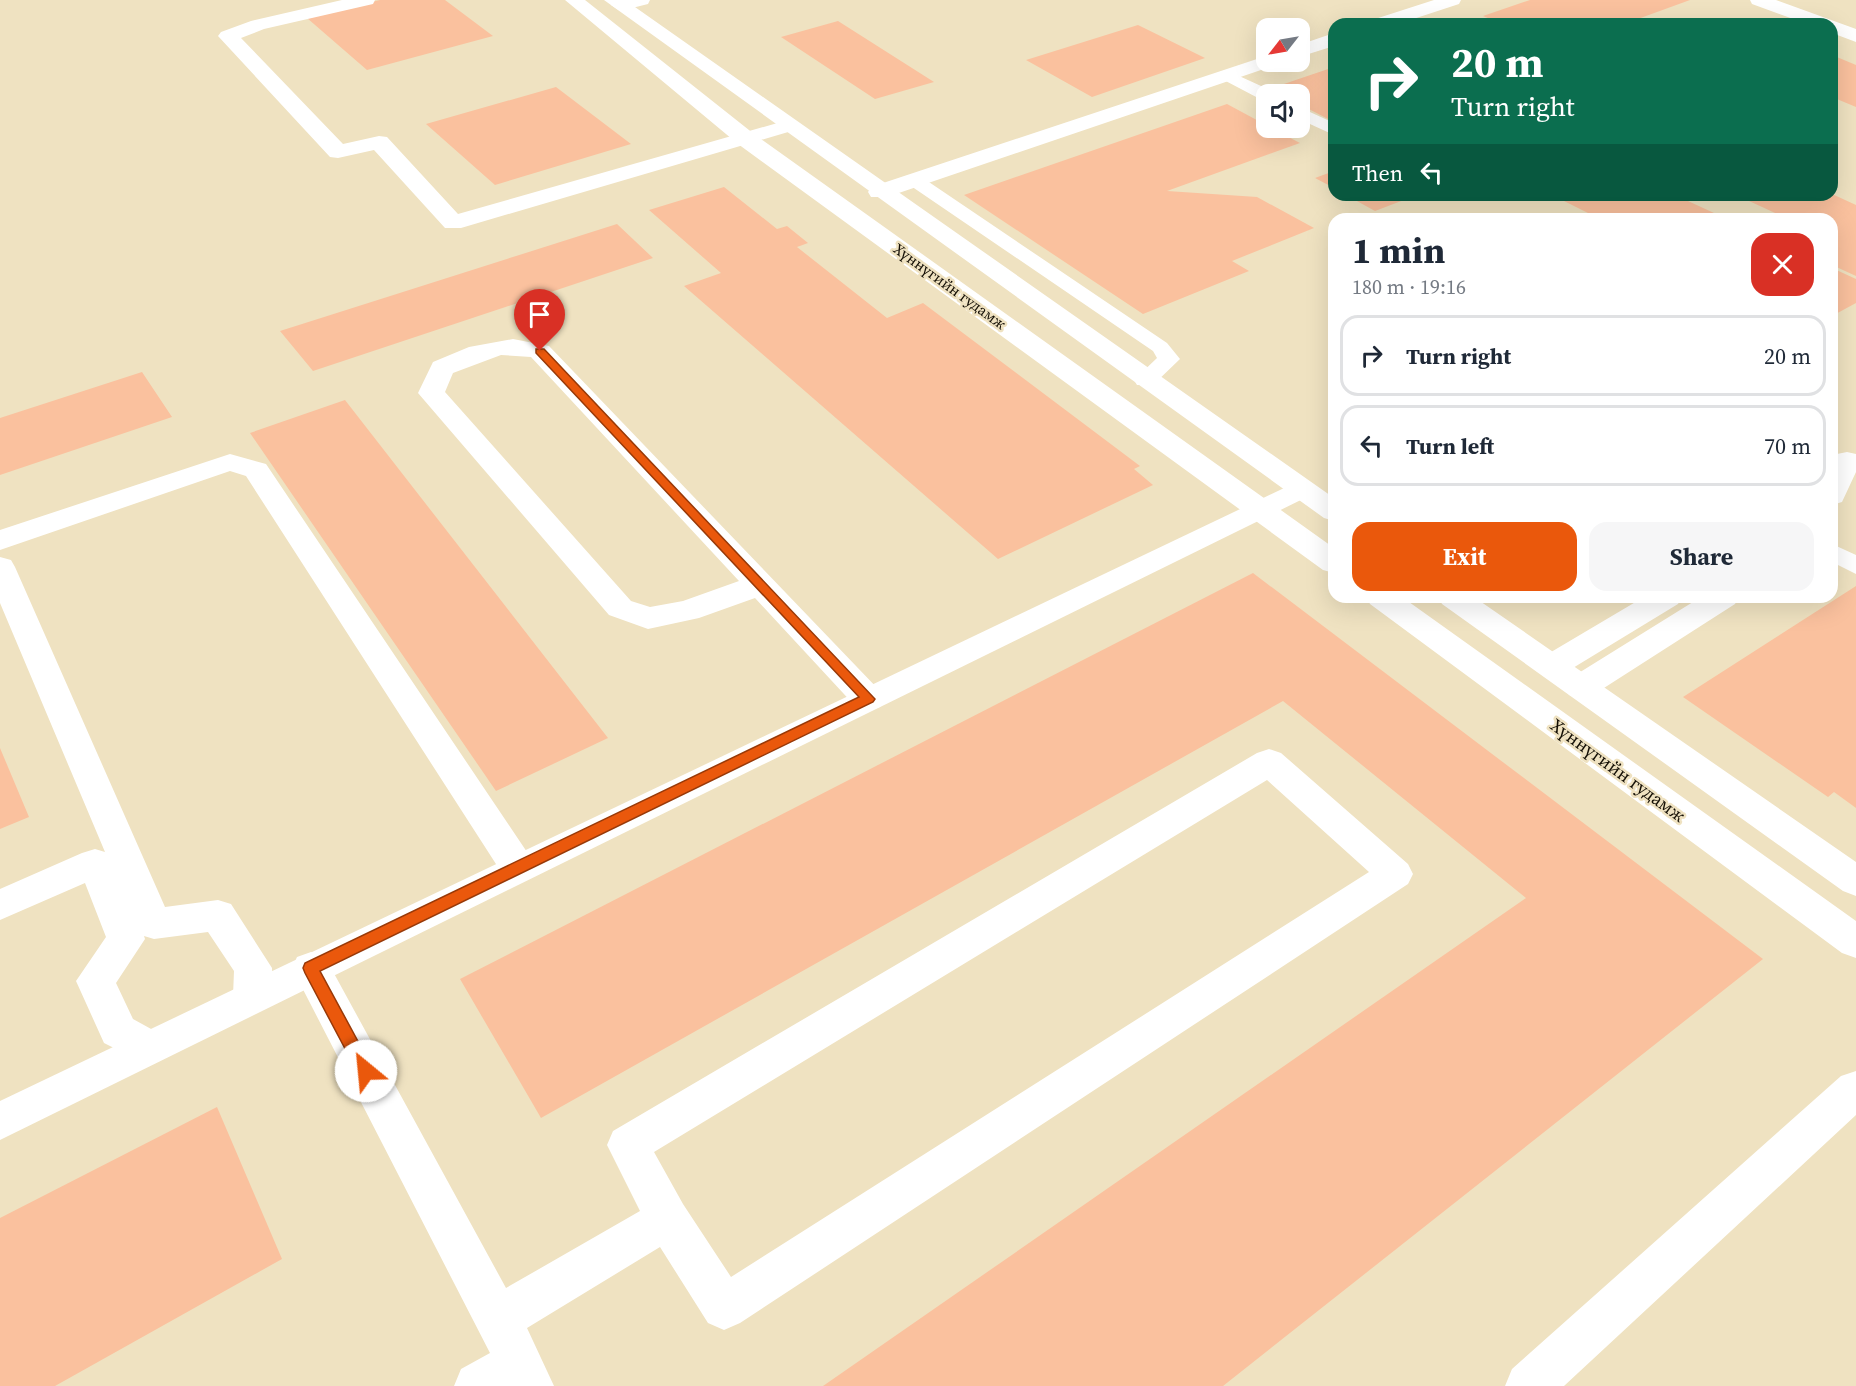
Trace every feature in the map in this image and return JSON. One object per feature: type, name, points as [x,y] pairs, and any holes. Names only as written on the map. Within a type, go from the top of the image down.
[{"type":"street","points":[[366,0],[258,24],[228,36],[338,152],[379,142],[453,223],[788,126]]},
{"type":"street","name":"Хүннүгийн гудамж","points":[[574,0],[746,139],[1328,559]]},
{"type":"street","points":[[1398,18],[1452,0]]},
{"type":"street","points":[[1759,0],[1808,18]]},
{"type":"street","name":"Хүннүгийн гудамж","points":[[624,2],[879,192],[1328,508]]},
{"type":"street","points":[[1838,29],[1856,36]]},
{"type":"street","points":[[1310,47],[1328,41]]},
{"type":"street","points":[[879,192],[1256,65]]},
{"type":"street","points":[[760,585],[688,611],[648,618],[620,608],[431,393],[442,368],[475,353],[514,345],[540,351],[868,699]]},
{"type":"street","points":[[0,540],[230,462],[256,470],[518,868]]},
{"type":"street","points":[[1838,481],[1845,464]]},
{"type":"street","points":[[0,1121],[148,1047],[1301,489]]},
{"type":"street","points":[[0,567],[154,924],[218,915],[253,968],[253,996]]},
{"type":"street","name":"Хүннүгийн гудамж","points":[[1389,603],[1856,942]]},
{"type":"street","points":[[1463,603],[1856,881]]},
{"type":"street","points":[[1552,666],[1657,603]]},
{"type":"street","points":[[1581,687],[1714,603]]},
{"type":"street","points":[[1269,762],[1395,874],[724,1307],[667,1219],[628,1145],[1269,762]]},
{"type":"street","points":[[0,905],[95,863],[126,939],[96,981],[118,1032],[148,1047]]},
{"type":"street","points":[[311,968],[498,1319],[523,1374],[478,1386]]},
{"type":"street","points":[[1528,1386],[1856,1089]]},
{"type":"street","points":[[498,1319],[667,1219]]},
{"type":"lane","points":[[1226,75],[1256,90]]},
{"type":"lane","points":[[1310,118],[1328,127]]},
{"type":"lane","points":[[914,180],[1160,347],[1169,359],[1145,380]]},
{"type":"lane","points":[[1838,556],[1856,566]]},
{"type":"building","points":[[380,0],[445,0],[493,36],[367,70],[307,18]]},
{"type":"building","points":[[1530,0],[1690,0],[1640,18],[1488,18],[1483,16]]},
{"type":"building","points":[[838,21],[934,82],[875,99],[781,37]]},
{"type":"building","points":[[1138,25],[1205,58],[1092,97],[1026,60]]},
{"type":"building","points":[[1838,58],[1856,65],[1856,107],[1838,100]]},
{"type":"building","points":[[1328,69],[1328,119],[1310,110],[1310,84],[1284,84]]},
{"type":"building","points":[[556,87],[631,144],[495,185],[426,124]]},
{"type":"building","points":[[1227,104],[1256,120],[1256,138],[1290,138],[1300,143],[1167,191],[1257,197],[1314,228],[1232,261],[1249,271],[1143,314],[964,195]]},
{"type":"building","points":[[1328,173],[1328,185],[1315,178]]},
{"type":"building","points":[[724,187],[777,229],[787,226],[808,243],[797,247],[887,318],[923,303],[1140,466],[1134,469],[1153,485],[998,559],[684,286],[721,273],[649,210]]},
{"type":"building","points":[[1838,197],[1856,205],[1856,276],[1838,268],[1838,213],[1775,213],[1749,201],[1838,201]]},
{"type":"building","points":[[1357,201],[1401,201],[1375,211]]},
{"type":"building","points":[[1564,201],[1688,201],[1714,213],[1588,213]]},
{"type":"building","points":[[617,224],[653,258],[313,371],[280,331]]},
{"type":"building","points":[[1838,271],[1856,279],[1856,303],[1838,313]]},
{"type":"building","points":[[142,372],[172,417],[0,475],[0,418]]},
{"type":"building","points":[[345,400],[608,738],[496,791],[250,433]]},
{"type":"building","points":[[1253,573],[1763,959],[1223,1386],[823,1386],[1526,898],[1283,701],[541,1118],[460,979]]},
{"type":"building","points":[[1856,586],[1856,808],[1834,792],[1828,797],[1683,697],[1830,603],[1838,603],[1838,598]]},
{"type":"building","points":[[0,748],[29,817],[0,829]]},
{"type":"building","points":[[217,1107],[282,1259],[55,1386],[0,1386],[0,1218]]},
{"type":"route","points":[[366,1071],[311,968],[868,699],[540,351]]}]
